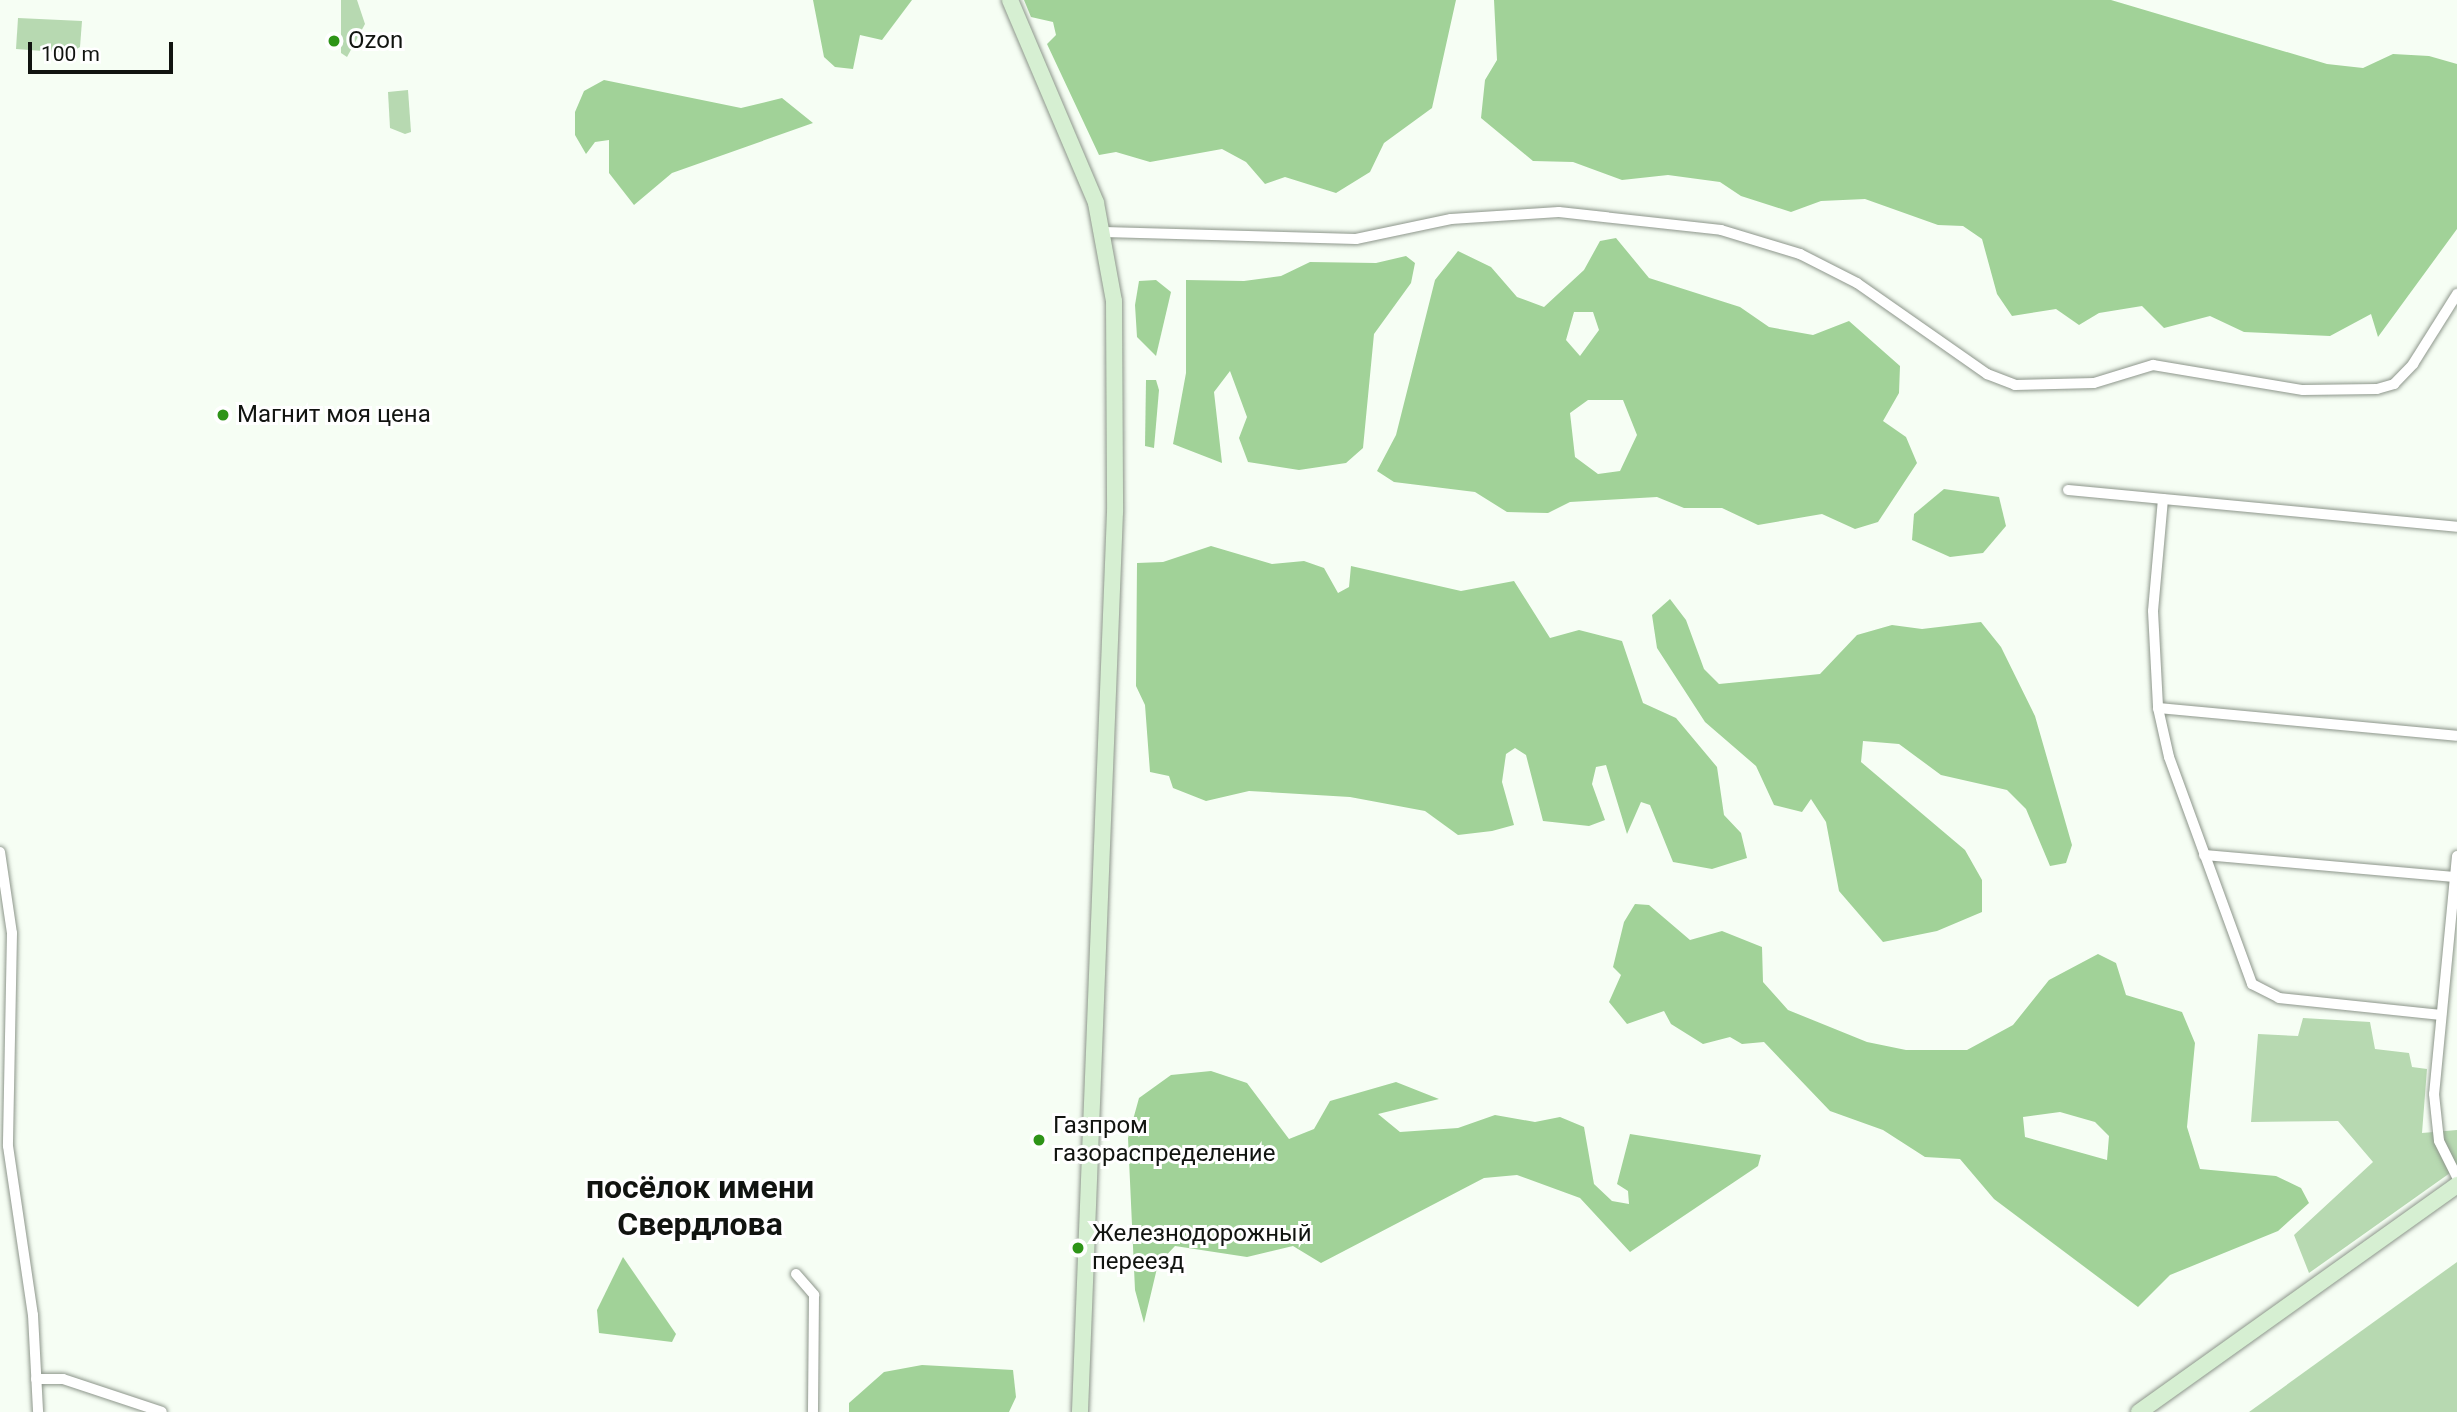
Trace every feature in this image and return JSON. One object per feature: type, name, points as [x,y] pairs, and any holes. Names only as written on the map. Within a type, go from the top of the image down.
[{"type":"main road","points":[[1010,0],[1104,232],[1114,301],[1115,499],[1080,1412]]},
{"type":"main road","points":[[2138,1412],[2457,1185]]},
{"type":"street","points":[[1104,232],[1356,239],[1451,219],[1559,212],[1721,230],[1800,254],[1857,283],[1987,374],[2015,385],[2094,383],[2153,365],[2303,390],[2378,389],[2395,384],[2413,364],[2457,295]]},
{"type":"street","points":[[2068,490],[2457,527]]},
{"type":"street","points":[[2163,499],[2153,611],[2158,708],[2204,855],[2252,984],[2263,994],[2441,1015]]},
{"type":"street","points":[[2158,708],[2457,736]]},
{"type":"street","points":[[0,852],[12,933],[8,1146],[38,1412]]},
{"type":"street","points":[[2204,855],[2455,877]]},
{"type":"street","points":[[2457,856],[2434,1094],[2439,1141],[2457,1177]]},
{"type":"street","points":[[796,1275],[814,1295],[813,1412]]},
{"type":"street","points":[[36,1379],[63,1379],[162,1412]]},
{"type":"shaded area","points":[[341,0],[357,0],[365,24],[347,57],[341,53]]},
{"type":"shaded area","points":[[813,0],[912,0],[882,40],[860,35],[853,69],[835,67],[824,57]]},
{"type":"shaded area","points":[[1024,0],[1456,0],[1432,108],[1384,143],[1370,172],[1336,193],[1285,177],[1265,184],[1246,162],[1222,149],[1150,162],[1116,152],[1099,155],[1047,44],[1056,35],[1053,22],[1031,17]]},
{"type":"shaded area","points":[[1494,0],[2111,0],[2327,64],[2363,68],[2393,54],[2429,56],[2457,64],[2457,229],[2378,337],[2371,314],[2330,336],[2244,332],[2210,316],[2164,328],[2142,306],[2099,313],[2079,325],[2056,309],[2012,316],[1997,294],[1982,239],[1963,226],[1938,225],[1865,199],[1821,201],[1791,212],[1741,196],[1720,182],[1668,175],[1622,180],[1573,162],[1533,161],[1481,118],[1485,80],[1497,60]]},
{"type":"shaded area","points":[[18,18],[82,21],[80,47],[70,53],[16,49]]},
{"type":"shaded area","points":[[604,80],[741,108],[782,98],[813,123],[672,173],[634,205],[609,173],[609,140],[595,142],[586,154],[575,135],[575,112],[584,91]]},
{"type":"shaded area","points":[[408,90],[411,132],[405,134],[390,128],[388,92]]},
{"type":"shaded area","points":[[1616,238],[1649,278],[1740,307],[1769,327],[1813,335],[1849,321],[1900,366],[1899,393],[1883,421],[1906,437],[1917,463],[1878,522],[1855,529],[1822,514],[1758,525],[1722,508],[1684,508],[1657,497],[1570,502],[1548,513],[1507,512],[1475,492],[1394,482],[1377,471],[1396,435],[1435,280],[1458,251],[1491,267],[1517,297],[1544,307],[1584,270],[1600,241]],"holes":[[[1574,312],[1593,312],[1599,330],[1580,356],[1566,340]],[[1588,400],[1623,400],[1637,435],[1620,471],[1598,474],[1575,457],[1570,413]]]},
{"type":"shaded area","points":[[1406,256],[1415,263],[1411,283],[1374,334],[1363,448],[1346,463],[1299,470],[1248,462],[1239,438],[1247,417],[1230,371],[1214,392],[1222,463],[1173,444],[1186,373],[1186,280],[1244,281],[1281,276],[1310,262],[1376,263]]},
{"type":"shaded area","points":[[1156,280],[1171,292],[1156,356],[1137,337],[1135,305],[1139,281]]},
{"type":"shaded area","points":[[1146,380],[1156,380],[1159,390],[1154,448],[1145,446]]},
{"type":"shaded area","points":[[1944,489],[1999,497],[2006,526],[1983,553],[1950,557],[1912,540],[1914,514]]},
{"type":"shaded area","points":[[1211,546],[1272,564],[1304,561],[1324,568],[1338,593],[1349,587],[1351,566],[1461,591],[1514,581],[1550,638],[1579,630],[1622,641],[1643,703],[1676,718],[1717,767],[1724,815],[1741,833],[1747,858],[1712,869],[1673,862],[1650,805],[1641,802],[1627,834],[1606,765],[1596,767],[1592,784],[1605,820],[1589,826],[1543,821],[1526,755],[1515,748],[1506,754],[1502,782],[1514,825],[1458,835],[1425,811],[1350,797],[1249,791],[1206,801],[1173,788],[1169,776],[1150,772],[1145,705],[1136,686],[1137,563],[1163,562]]},
{"type":"shaded area","points":[[1670,599],[1686,620],[1704,669],[1719,684],[1820,674],[1857,635],[1892,625],[1922,629],[1981,622],[2001,647],[2035,716],[2072,845],[2066,863],[2050,866],[2026,809],[2007,790],[1941,775],[1899,744],[1863,741],[1861,762],[1965,850],[1982,880],[1982,912],[1937,931],[1883,942],[1839,891],[1826,822],[1811,799],[1802,812],[1774,805],[1756,766],[1705,722],[1657,648],[1652,615]]},
{"type":"shaded area","points":[[1635,904],[1649,905],[1690,940],[1722,931],[1762,947],[1763,982],[1788,1010],[1867,1042],[1906,1050],[1967,1050],[2013,1025],[2049,980],[2098,954],[2116,963],[2126,995],[2182,1012],[2195,1043],[2187,1127],[2200,1169],[2276,1176],[2301,1188],[2309,1203],[2278,1231],[2170,1275],[2138,1307],[1994,1199],[1960,1159],[1925,1157],[1883,1130],[1830,1111],[1764,1042],[1742,1044],[1730,1037],[1703,1044],[1671,1024],[1664,1011],[1627,1024],[1609,1002],[1621,975],[1613,967],[1624,922]],"holes":[[[2060,1112],[2095,1122],[2109,1136],[2107,1160],[2025,1137],[2023,1117]]]},
{"type":"shaded area","points":[[2303,1018],[2370,1022],[2375,1049],[2409,1053],[2412,1067],[2427,1069],[2422,1133],[2457,1130],[2457,1168],[2309,1273],[2294,1235],[2373,1162],[2338,1121],[2251,1122],[2258,1034],[2298,1036]]},
{"type":"shaded area","points":[[1211,1071],[1247,1083],[1289,1139],[1314,1129],[1330,1101],[1396,1082],[1439,1099],[1378,1114],[1400,1132],[1458,1128],[1495,1115],[1535,1122],[1560,1117],[1584,1127],[1594,1184],[1612,1201],[1629,1204],[1628,1191],[1617,1184],[1630,1134],[1761,1155],[1758,1166],[1630,1252],[1580,1198],[1517,1175],[1484,1178],[1321,1263],[1293,1246],[1247,1257],[1175,1246],[1158,1264],[1144,1323],[1135,1290],[1128,1138],[1139,1098],[1171,1075]]},
{"type":"shaded area","points":[[623,1257],[676,1334],[672,1342],[599,1333],[597,1310]]},
{"type":"shaded area","points":[[2457,1262],[2457,1412],[2249,1412]]},
{"type":"shaded area","points":[[922,1365],[1013,1370],[1016,1397],[1009,1412],[849,1412],[849,1403],[884,1372]]},
{"type":"place","name":"Ozon","points":[[334,41]]},
{"type":"place","name":"Магнит моя цена","points":[[223,415]]},
{"type":"place","name":"Газпром газораспределение","points":[[1039,1140]]},
{"type":"place","name":"Железнодорожный переезд","points":[[1078,1248]]},
{"type":"district","name":"посёлок имени Свердлова","points":[[700,1206]]}]
